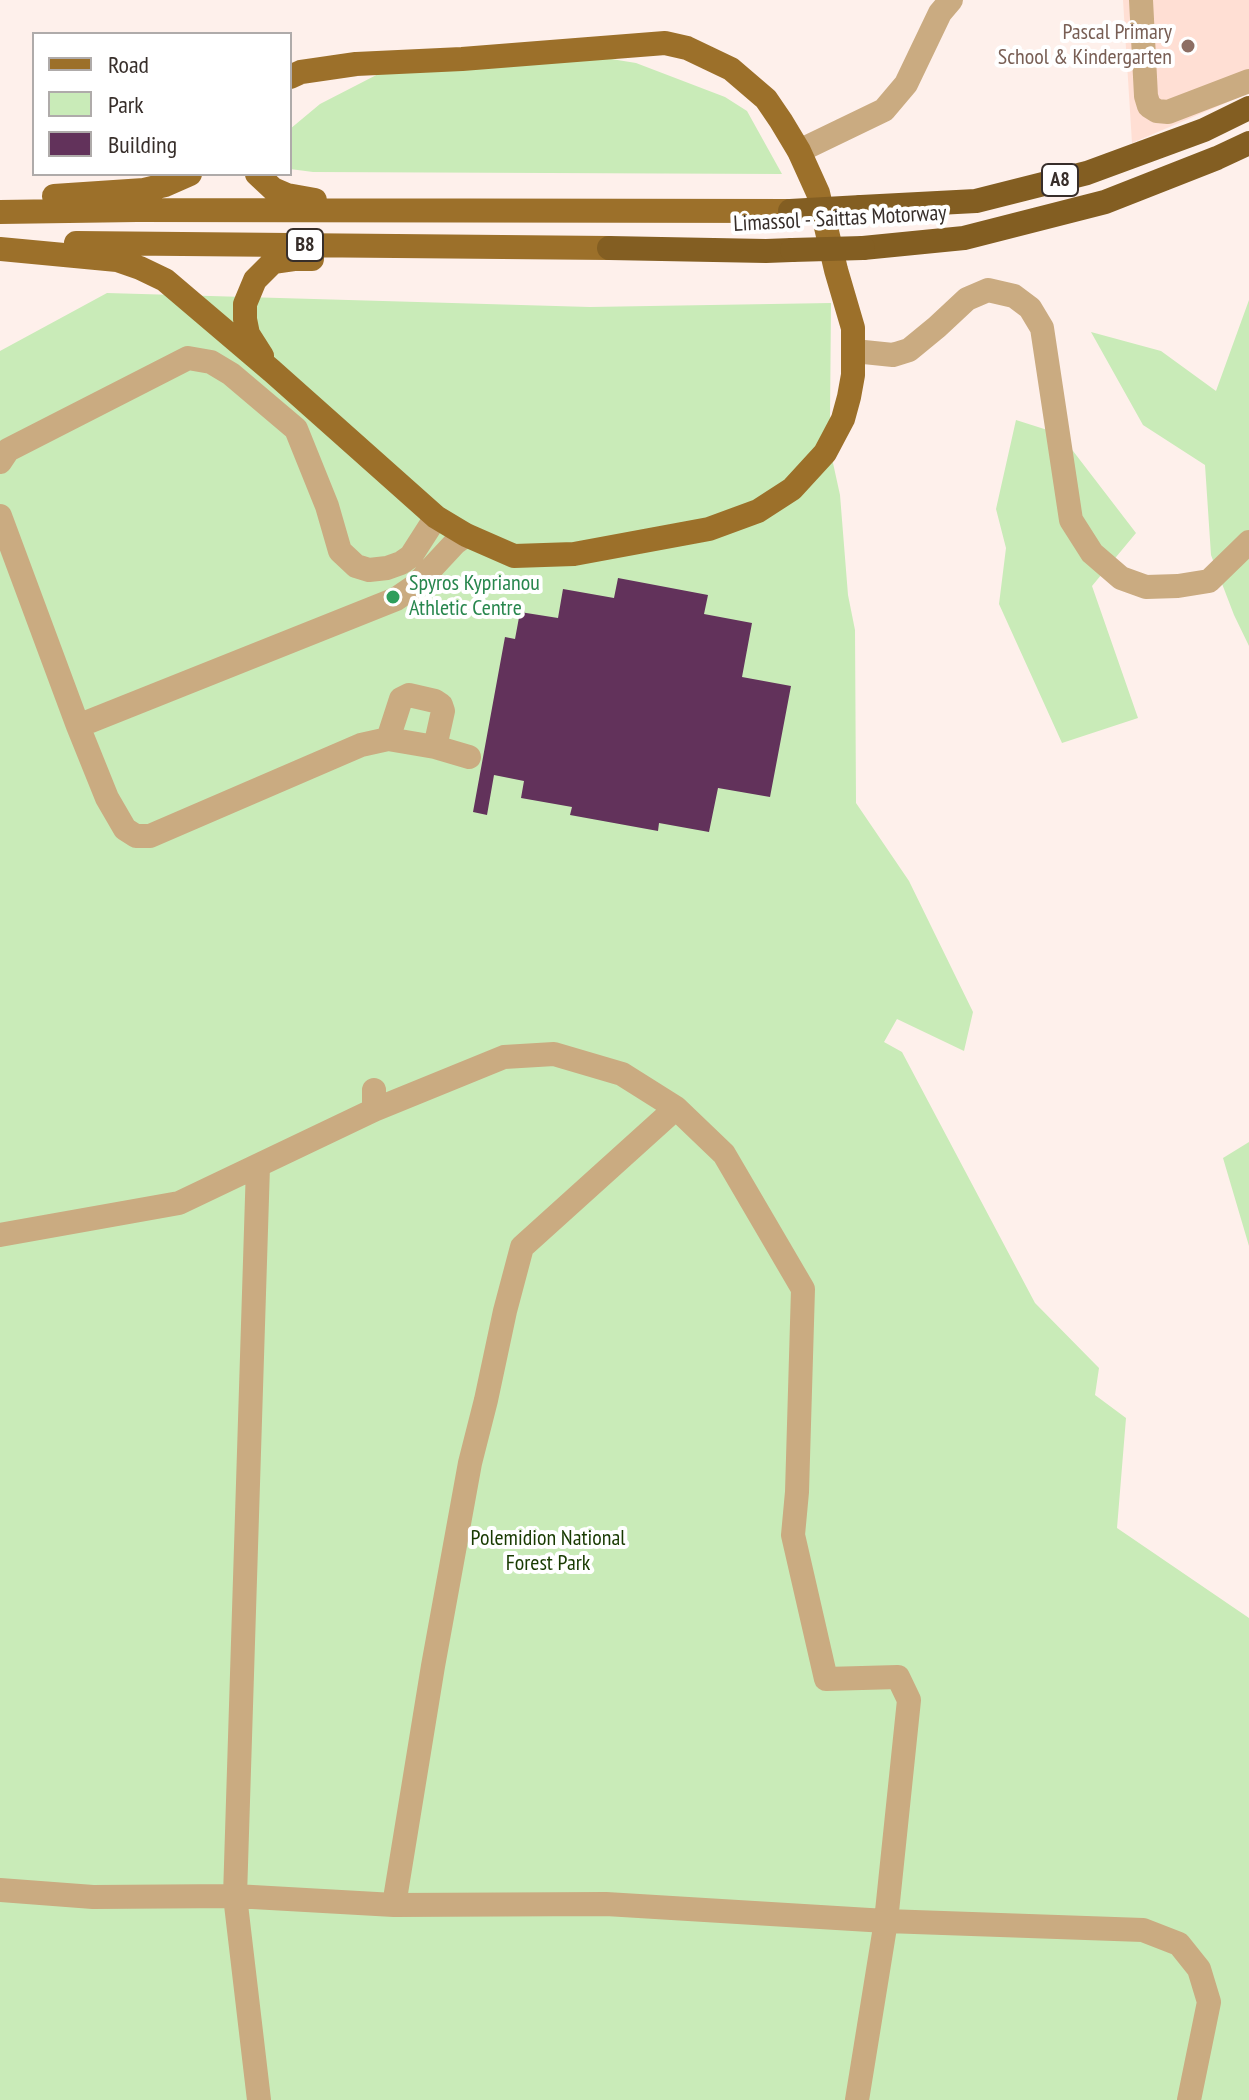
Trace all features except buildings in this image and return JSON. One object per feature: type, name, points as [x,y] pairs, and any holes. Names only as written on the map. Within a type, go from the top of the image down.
[{"type":"highway","name":"Limassol - Saittas Motorway","points":[[790,211],[976,201],[1087,173],[1204,130],[1249,108]]},
{"type":"highway","name":"Limassol - Saittas Motorway","points":[[609,248],[766,251],[863,248],[964,238],[1105,202],[1249,143]]},
{"type":"main road","points":[[0,249],[117,260],[165,280],[436,517],[466,535],[514,556],[574,554],[709,529],[758,511],[792,489],[825,453],[843,419],[853,375],[853,328],[818,193],[781,121],[766,99],[741,77],[711,58],[665,43],[356,64],[292,76]]},
{"type":"main road","points":[[0,198],[144,190],[185,176]]},
{"type":"main road","points":[[259,176],[273,189],[311,200],[544,210]]},
{"type":"main road","name":"Limassol - Saittas Motorway","points":[[544,210],[790,211]]},
{"type":"main road","name":"B8","points":[[0,212],[544,210]]},
{"type":"main road","name":"B8","points":[[0,242],[609,248]]},
{"type":"main road","points":[[272,371],[248,334],[245,304],[255,280],[273,262],[294,259],[501,262],[609,248]]},
{"type":"street","points":[[799,151],[884,110],[906,84],[940,13],[951,0]]},
{"type":"street","points":[[1141,0],[1149,106],[1168,112],[1249,81]]},
{"type":"street","points":[[854,351],[893,355],[909,350],[967,299],[988,290],[1014,296],[1030,308],[1042,328],[1071,520],[1092,553],[1121,578],[1146,587],[1178,586],[1209,581],[1249,542]]},
{"type":"street","points":[[0,462],[8,450],[188,358],[211,362],[231,374],[296,429],[327,506],[340,551],[356,566],[369,570],[401,563],[411,556],[436,517]]},
{"type":"street","points":[[0,516],[107,798],[125,829],[136,836],[150,836],[361,745],[388,739],[469,757]]},
{"type":"street","points":[[78,726],[396,599],[415,586],[466,535]]},
{"type":"street","points":[[388,739],[401,699],[409,695],[441,705],[443,711],[435,747]]},
{"type":"street","points":[[0,1235],[179,1203],[258,1166],[374,1100],[504,1057],[554,1054],[622,1074],[676,1108],[724,1154],[803,1289],[793,1535],[826,1679],[898,1677],[909,1700],[886,1921],[857,2100]]},
{"type":"street","points":[[394,1905],[470,1463],[522,1247],[676,1108]]},
{"type":"street","points":[[258,1166],[235,1896],[259,2100]]},
{"type":"street","points":[[0,1890],[93,1897],[235,1896],[394,1905],[606,1904],[886,1921],[1143,1930],[1179,1944],[1199,1969],[1209,2002],[1189,2100]]},
{"type":"shaded area","name":"Pascal Primary School & Kindergarten","points":[[1123,0],[1249,0],[1249,93],[1132,143]]},
{"type":"green space","points":[[599,57],[636,63],[725,97],[747,111],[782,174],[313,172],[292,169],[292,127],[320,104],[390,68]]},
{"type":"green space","name":"Polemidion National Forest Park","points":[[107,293],[590,307],[831,303],[830,418],[833,463],[840,495],[848,595],[855,630],[856,803],[909,881],[973,1012],[964,1051],[897,1019],[884,1042],[902,1052],[1035,1303],[1099,1368],[1095,1395],[1126,1418],[1117,1528],[1249,1618],[1249,2100],[0,2100],[0,351]]},
{"type":"green space","points":[[1249,300],[1249,646],[1211,555],[1205,465],[1143,425],[1091,332],[1161,351],[1216,391]]},
{"type":"green space","points":[[1016,420],[1060,434],[1136,533],[1092,586],[1138,718],[1062,743],[999,604],[1006,548],[996,509]]},
{"type":"green space","points":[[1249,1142],[1249,1246],[1223,1158]]},
{"type":"place","name":"Pascal Primary School & Kindergarten","points":[[1188,46]]},
{"type":"place","name":"Spyros Kyprianou Athletic Centre","points":[[393,597]]}]
